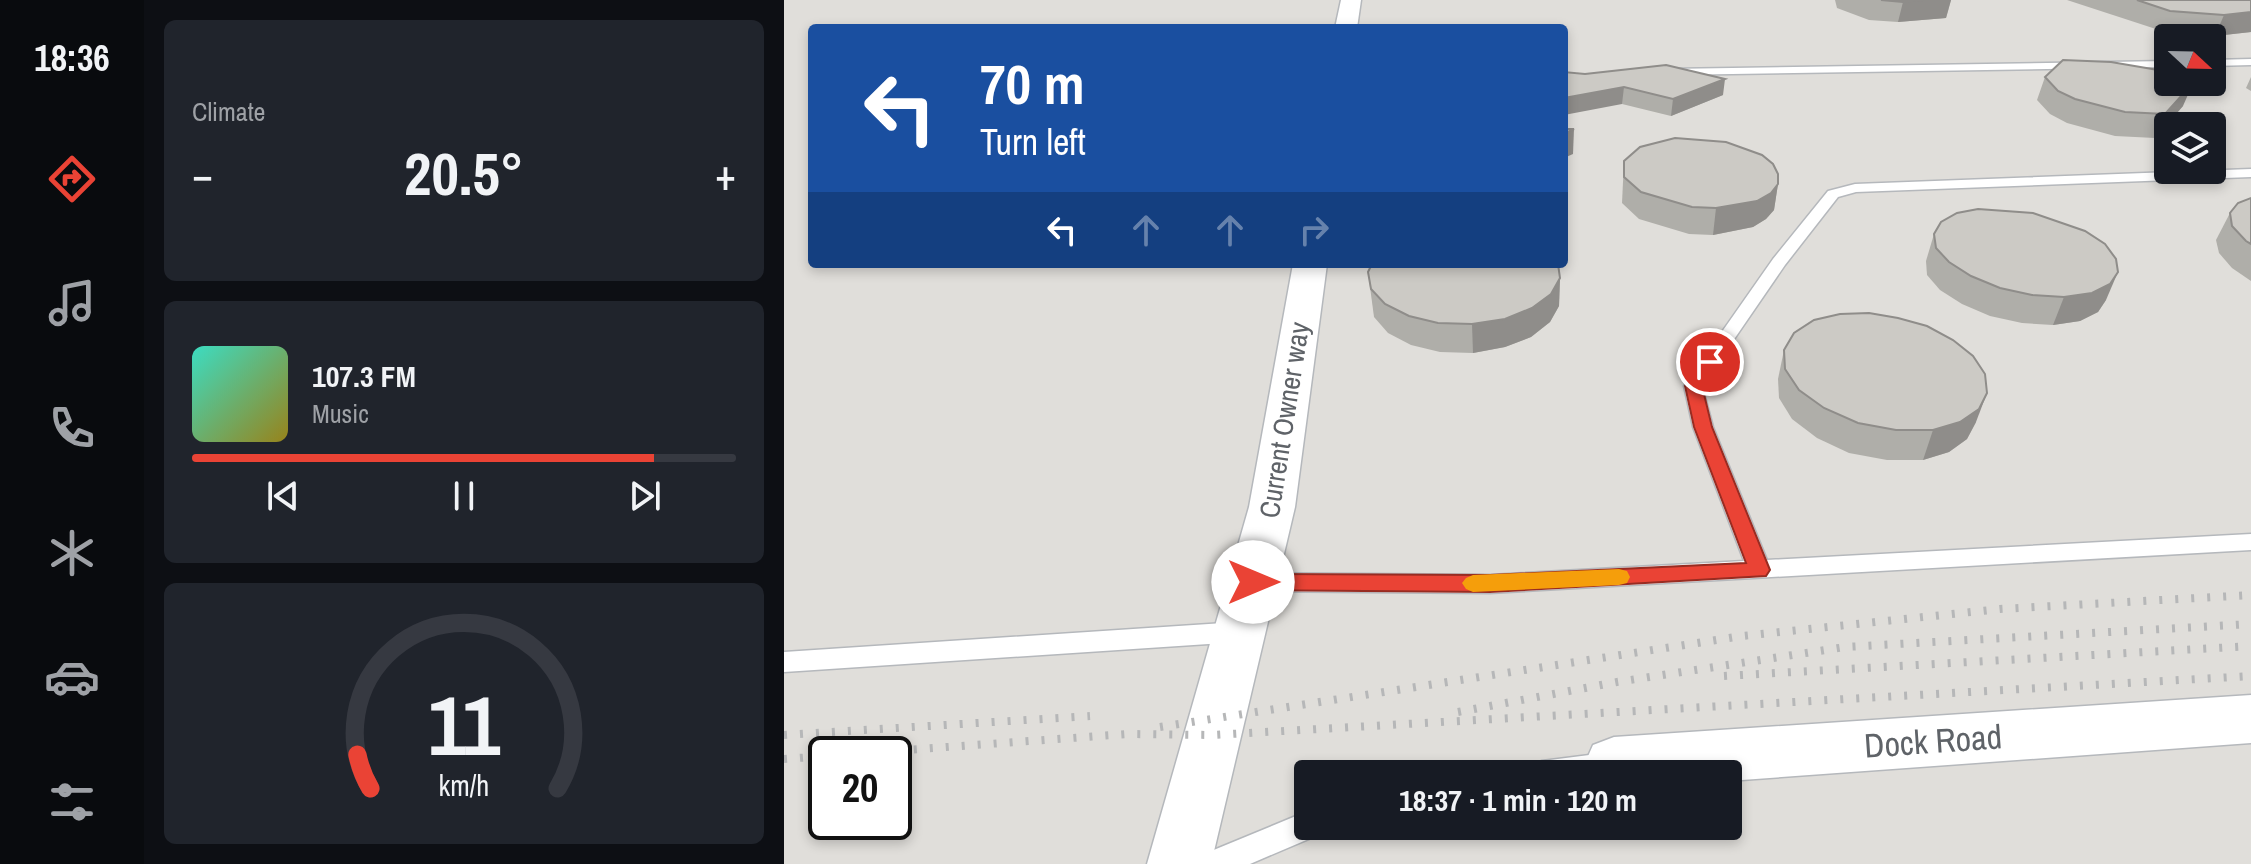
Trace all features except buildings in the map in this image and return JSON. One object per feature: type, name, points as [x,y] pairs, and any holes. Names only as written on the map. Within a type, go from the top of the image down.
[{"type":"street","points":[[1347,24],[1351,0]]},
{"type":"street","name":"Current Owner way","points":[[1179,864],[1272,507],[1309,268]]},
{"type":"street","name":"Dock Road","points":[[1657,760],[2251,719]]},
{"type":"lane","points":[[2226,63],[2251,62]]},
{"type":"lane","points":[[1659,72],[2154,64]]},
{"type":"lane","points":[[1759,570],[1703,427],[1693,386],[1779,262],[1833,194],[1855,188],[2251,173]]},
{"type":"lane","points":[[1253,582],[1490,584],[2251,542]]},
{"type":"lane","points":[[784,662],[1240,632]]},
{"type":"lane","points":[[1215,864],[1294,831]]},
{"type":"shaded area","points":[[784,0],[2251,0],[2251,864],[784,864]]},
{"type":"railway","points":[[1160,727],[1742,636],[2000,609],[2251,595]]},
{"type":"railway","points":[[1458,712],[1617,682],[1845,647],[2251,624]]},
{"type":"railway","points":[[1724,676],[2251,646]]},
{"type":"railway","points":[[912,750],[1127,734],[1213,735],[2251,676]]},
{"type":"railway","points":[[784,735],[1090,716]]},
{"type":"railway","points":[[784,759],[808,757]]},
{"type":"slow traffic","points":[[1473,583],[1619,577]]},
{"type":"route","points":[[1253,582],[1490,584],[1759,570],[1703,427],[1693,386],[1710,362]]}]
